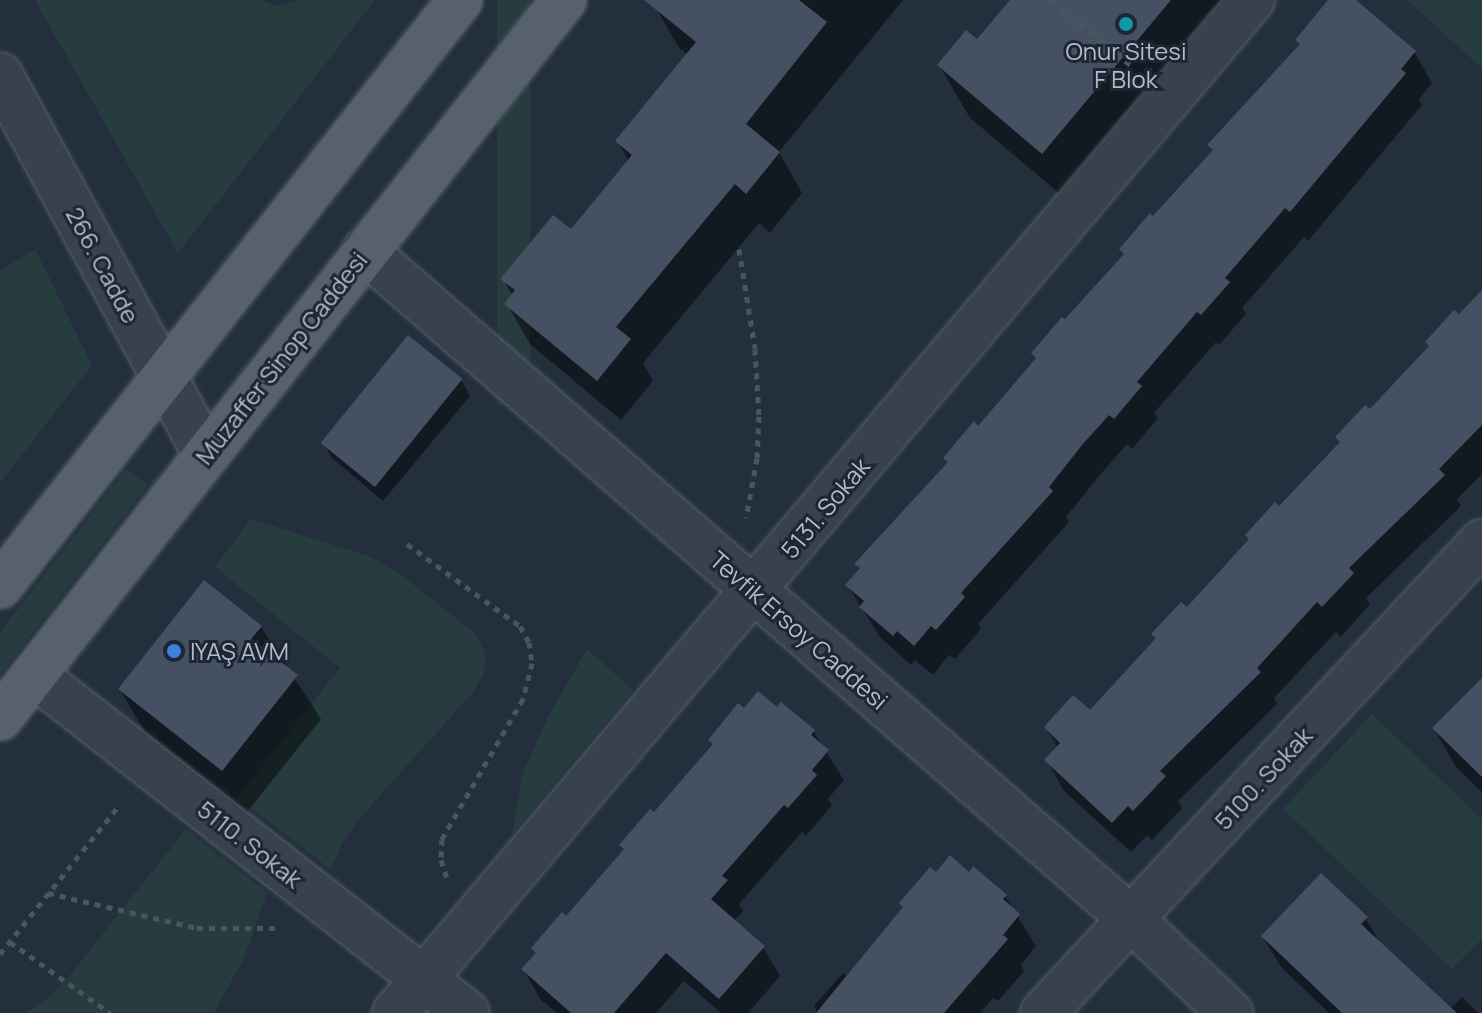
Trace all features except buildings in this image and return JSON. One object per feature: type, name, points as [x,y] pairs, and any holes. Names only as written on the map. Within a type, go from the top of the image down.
[{"type":"main road","name":"Muzaffer Sinop Caddesi","points":[[0,718],[564,0]]},
{"type":"main road","points":[[0,586],[449,5]]},
{"type":"street","name":"5131. Sokak","points":[[395,1013],[465,932],[745,582],[1252,0]]},
{"type":"street","name":"266. Cadde","points":[[0,75],[206,455]]},
{"type":"street","name":"Tevfik Ersoy Caddesi","points":[[365,251],[1131,919],[1230,1013]]},
{"type":"street","name":"5100. Sokak","points":[[1043,1013],[1478,553]]},
{"type":"street","name":"5110. Sokak","points":[[34,675],[467,1013]]},
{"type":"path","points":[[1051,0],[1132,68],[1142,57]]},
{"type":"path","points":[[739,249],[755,349],[759,416],[745,582]]},
{"type":"path","points":[[407,544],[520,626],[529,642],[532,663],[523,699],[442,839],[441,860],[465,932]]},
{"type":"path","points":[[0,954],[150,766]]},
{"type":"path","points":[[48,893],[221,930],[269,930],[348,921]]},
{"type":"path","points":[[10,942],[110,1013]]},
{"type":"green space","points":[[35,0],[262,0],[279,6],[298,0],[375,0],[178,253]]},
{"type":"green space","points":[[497,0],[530,0],[530,406],[497,406]]},
{"type":"green space","points":[[1407,0],[1482,0],[1482,68],[1464,52]]},
{"type":"green space","points":[[35,249],[92,365],[0,483],[0,271]]},
{"type":"green space","points":[[126,469],[148,485],[0,675],[0,632]]},
{"type":"green space","points":[[251,519],[371,557],[396,571],[476,634],[485,653],[484,674],[473,692],[358,820],[341,845],[331,870],[237,797],[340,668],[215,567]]},
{"type":"green space","points":[[587,649],[633,690],[512,834],[523,772],[550,713]]},
{"type":"green space","points":[[1372,714],[1482,819],[1482,939],[1452,969],[1283,809]]},
{"type":"green space","points":[[186,829],[267,893],[244,958],[214,1013],[25,1013],[48,998],[66,980]]},
{"type":"place","name":"Onur Sitesi F Blok","points":[[1126,24]]},
{"type":"place","name":"IYAŞ AVM","points":[[174,651]]}]
